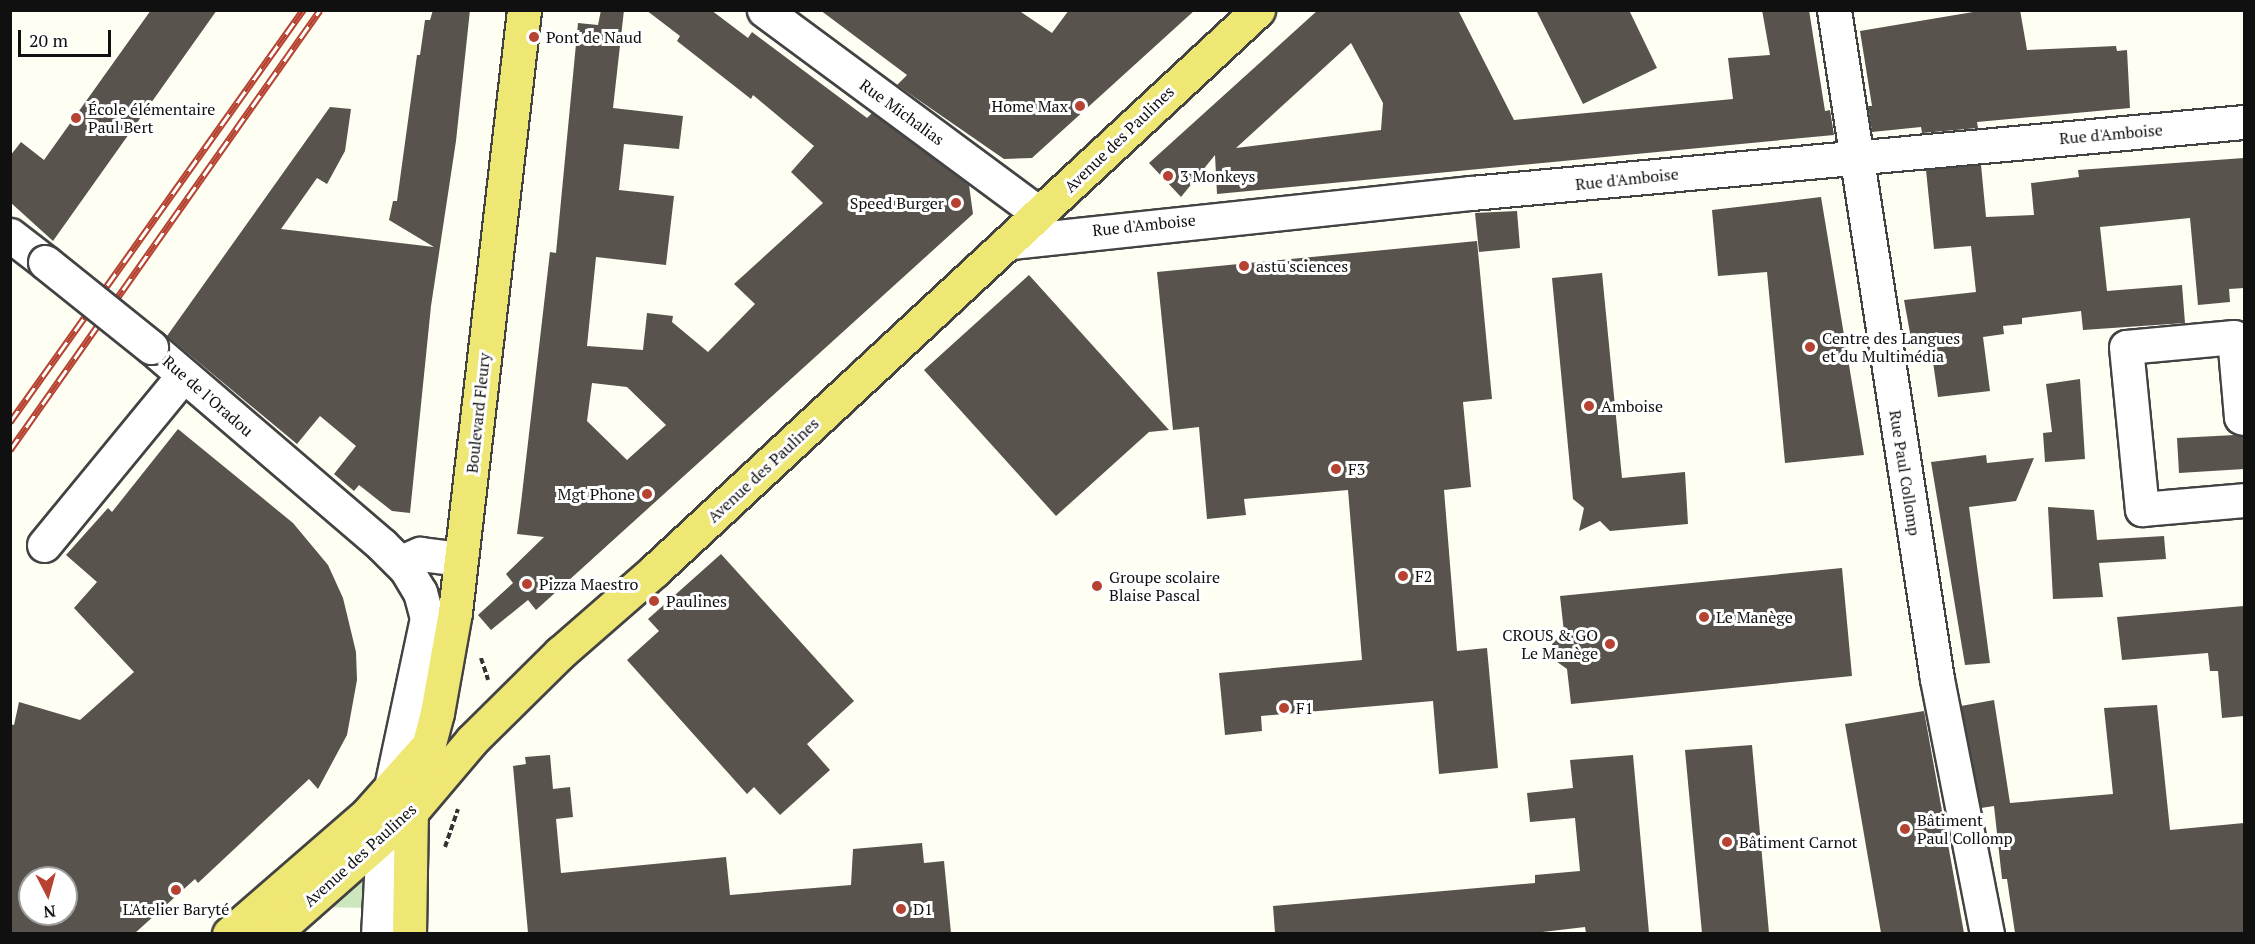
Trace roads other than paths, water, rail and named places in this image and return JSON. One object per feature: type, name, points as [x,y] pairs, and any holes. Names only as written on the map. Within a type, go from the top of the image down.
[{"type":"main road","name":"Boulevard Fleury","points":[[392,814],[429,744],[461,559],[524,10]]},
{"type":"main road","name":"Avenue des Paulines","points":[[273,933],[392,814],[560,653],[1011,242],[1258,10]]},
{"type":"main road","name":"Avenue des Paulines","points":[[229,933],[367,814],[392,814]]},
{"type":"main road","points":[[392,814],[409,933]]},
{"type":"street","name":"Rue Michalias","points":[[764,10],[1041,214]]},
{"type":"street","name":"Rue Paul Collomp","points":[[1834,10],[1937,679],[1987,933]]},
{"type":"street","name":"Rue d'Amboise","points":[[1011,242],[1855,157],[2244,122]]},
{"type":"street","name":"Rue de l'Oradou","points":[[10,235],[152,347],[403,566],[420,592],[427,618],[392,814],[378,933]]},
{"type":"street","points":[[2244,418],[2241,417],[2234,337],[2126,347],[2142,509],[2244,500]]},
{"type":"street","points":[[44,546],[183,376]]},
{"type":"street","points":[[403,566],[420,554],[461,559]]},
{"type":"railway","points":[[10,422],[303,10]]},
{"type":"railway","points":[[10,450],[320,10]]},
{"type":"place","name":"Pont de Naud","points":[[534,37]]},
{"type":"place","name":"Home Max","points":[[1080,106]]},
{"type":"place","name":"École élémentaire Paul Bert","points":[[76,118]]},
{"type":"place","name":"3 Monkeys","points":[[1168,176]]},
{"type":"place","name":"Speed Burger","points":[[956,203]]},
{"type":"place","name":"astu'sciences","points":[[1244,266]]},
{"type":"place","name":"Centre des Langues et du Multimédia","points":[[1810,347]]},
{"type":"place","name":"Amboise","points":[[1589,406]]},
{"type":"place","name":"F3","points":[[1336,469]]},
{"type":"place","name":"Mgt Phone","points":[[647,494]]},
{"type":"place","name":"F2","points":[[1403,576]]},
{"type":"place","name":"Pizza Maestro","points":[[527,584]]},
{"type":"place","name":"Groupe scolaire Blaise Pascal","points":[[1097,586]]},
{"type":"place","name":"Paulines","points":[[654,601]]},
{"type":"place","name":"Le Manège","points":[[1704,617]]},
{"type":"place","name":"CROUS & GO Le Manège","points":[[1610,644]]},
{"type":"place","name":"F1","points":[[1284,708]]},
{"type":"place","name":"Bâtiment Paul Collomp","points":[[1905,829]]},
{"type":"place","name":"Bâtiment Carnot","points":[[1727,842]]},
{"type":"place","name":"L'Atelier Baryté","points":[[176,890]]},
{"type":"place","name":"D1","points":[[901,909]]}]
